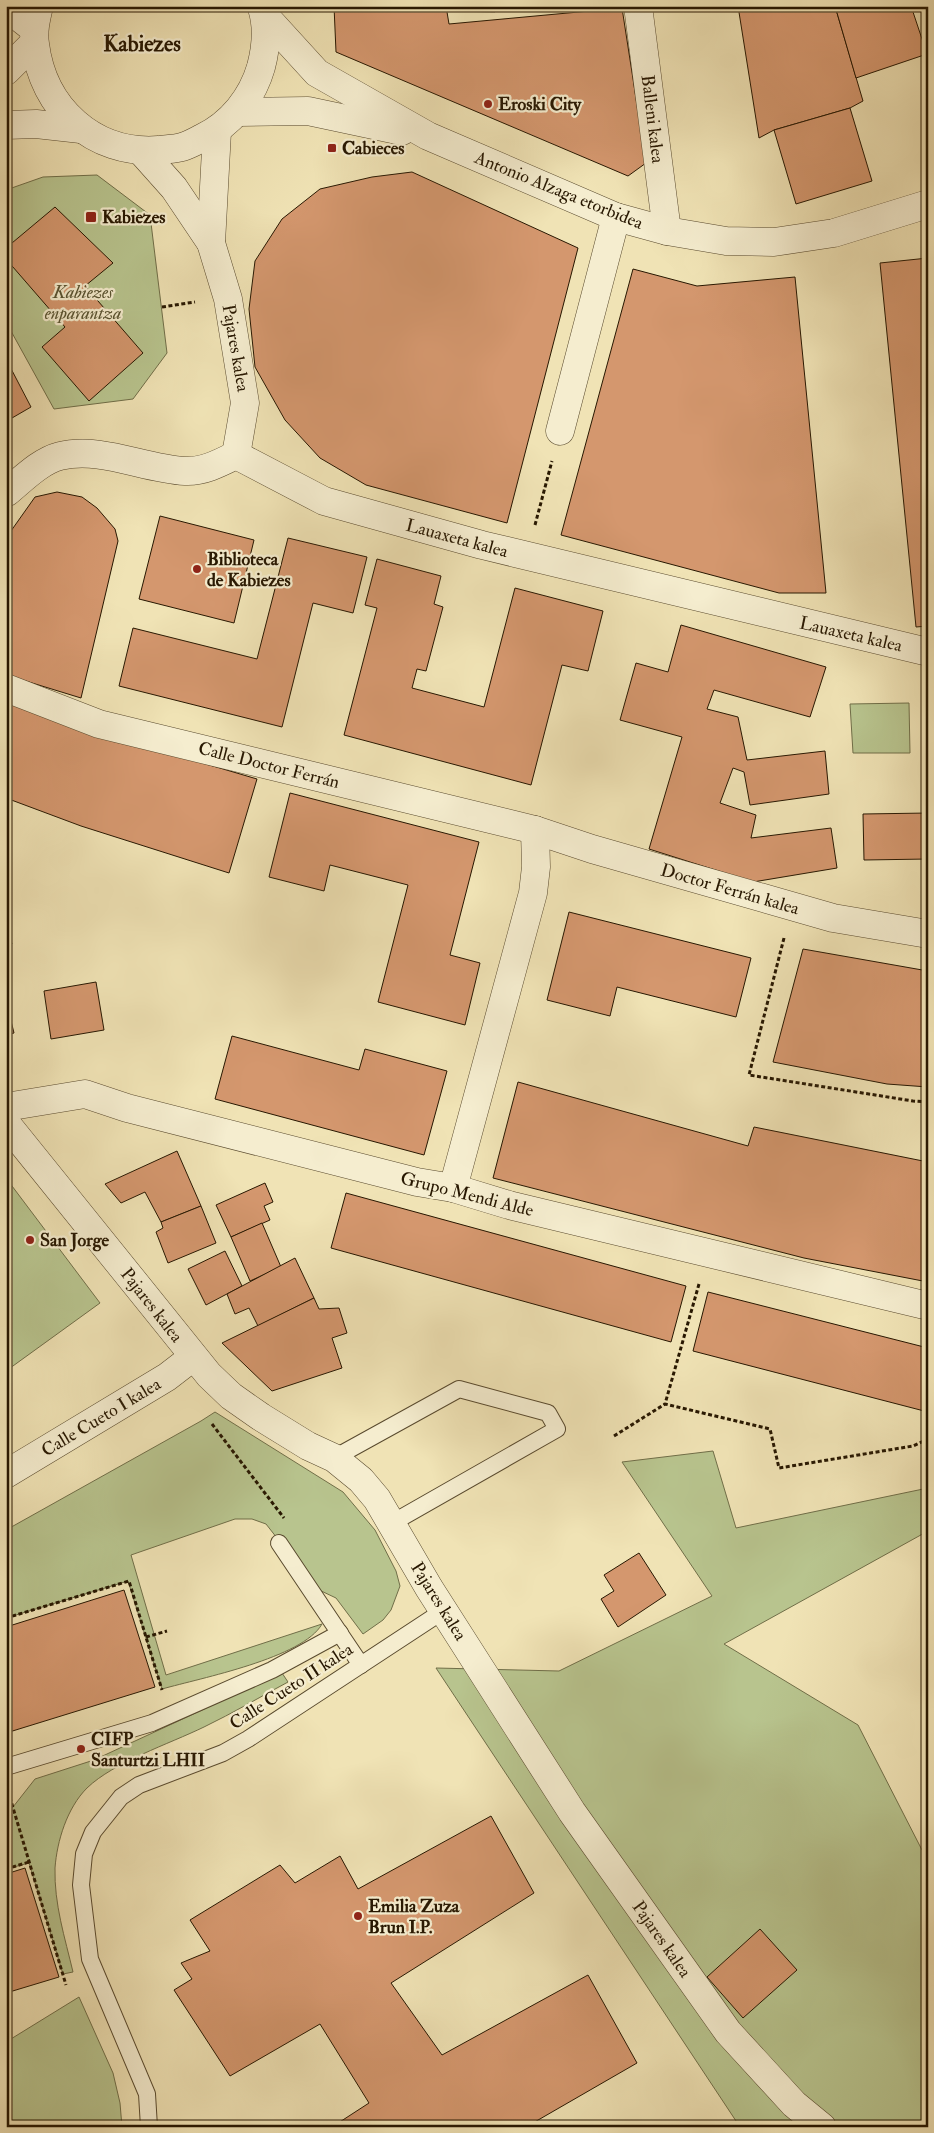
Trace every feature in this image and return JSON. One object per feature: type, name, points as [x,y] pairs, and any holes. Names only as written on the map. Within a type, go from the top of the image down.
[{"type":"street","name":"Balleni kalea","points":[[638,6],[668,232]]},
{"type":"street","points":[[6,7],[36,26]]},
{"type":"street","name":"Antonio Alzaga etorbidea","points":[[263,11],[318,73],[428,136],[616,217],[668,232],[726,241],[774,242],[834,233],[928,204]]},
{"type":"street","points":[[36,26],[41,76],[58,105],[81,129],[110,144],[141,151],[180,148],[217,131],[238,112],[256,83],[265,50],[263,11]]},
{"type":"street","points":[[6,71],[36,26]]},
{"type":"street","name":"Antonio Alzaga etorbidea","points":[[238,112],[308,111],[428,136]]},
{"type":"street","points":[[6,124],[36,124],[81,129]]},
{"type":"street","name":"Pajares kalea","points":[[217,131],[212,243],[228,299],[246,403],[236,455]]},
{"type":"street","name":"Pajares kalea","points":[[141,151],[174,188],[212,243]]},
{"type":"street","points":[[560,431],[616,217]]},
{"type":"street","points":[[6,493],[34,470],[58,456],[85,453],[186,471],[212,467],[236,455]]},
{"type":"street","name":"Lauaxeta kalea","points":[[236,455],[324,501],[527,556],[928,652]]},
{"type":"street","name":"Calle Doctor Ferrán","points":[[6,688],[99,724],[535,830]]},
{"type":"street","points":[[453,1188],[533,893],[536,867],[535,830]]},
{"type":"street","name":"Doctor Ferrán kalea","points":[[535,830],[592,849],[833,918],[928,934]]},
{"type":"street","name":"Grupo Mendi Alde","points":[[6,1107],[85,1094],[127,1108],[417,1182],[453,1188],[509,1205],[928,1306]]},
{"type":"street","name":"Pajares kalea","points":[[6,1123],[193,1357],[232,1396],[262,1418],[308,1446],[334,1458],[361,1480],[378,1499],[443,1611],[477,1661],[572,1812],[728,2032],[794,2104],[822,2127]]},
{"type":"street","name":"Calle Cueto I kalea","points":[[6,1474],[167,1377],[193,1357]]},
{"type":"lane","points":[[334,1458],[459,1389],[548,1412],[558,1429],[392,1523]]},
{"type":"lane","points":[[279,1543],[361,1665]]},
{"type":"lane","name":"Calle Cueto II kalea","points":[[148,2127],[147,2094],[90,1959],[81,1885],[84,1854],[93,1832],[122,1797],[139,1785],[223,1754],[443,1611]]},
{"type":"lane","points":[[6,1767],[152,1723],[272,1670],[340,1633]]},
{"type":"path","points":[[162,307],[201,302]]},
{"type":"path","points":[[527,556],[560,431]]},
{"type":"path","points":[[792,906],[749,1075],[928,1102]]},
{"type":"path","points":[[614,1436],[665,1404],[699,1284]]},
{"type":"path","points":[[665,1404],[770,1430],[779,1468],[913,1446],[928,1439]]},
{"type":"path","points":[[211,1422],[287,1522]]},
{"type":"path","points":[[6,1618],[129,1581],[164,1696]]},
{"type":"path","points":[[146,1637],[167,1631]]},
{"type":"path","points":[[6,1786],[66,1985]]},
{"type":"path","points":[[6,1869],[29,1862]]},
{"type":"green space","points":[[452,6],[495,6],[495,12],[453,11]]},
{"type":"green space","name":"Kabiezes enparantza","points":[[97,175],[150,215],[167,353],[133,399],[54,409],[6,322],[6,190],[43,177]]},
{"type":"green space","points":[[909,703],[910,753],[853,753],[850,704]]},
{"type":"green space","name":"San Jorge","points":[[6,1178],[100,1303],[6,1371]]},
{"type":"green space","points":[[215,1412],[343,1492],[375,1530],[396,1571],[400,1586],[391,1610],[383,1620],[363,1634],[336,1598],[317,1589],[266,1524],[252,1519],[235,1519],[131,1555],[166,1675],[322,1624],[311,1636],[273,1657],[225,1673],[162,1689],[128,1581],[6,1618],[6,1530]]},
{"type":"green space","points":[[713,1451],[736,1528],[928,1488],[928,1531],[724,1644],[858,1725],[922,1850],[928,1848],[928,2127],[740,2127],[436,1668],[559,1671],[712,1596],[622,1462]]},
{"type":"green space","points":[[282,1673],[288,1682],[215,1722],[142,1754],[112,1770],[98,1779],[80,1796],[64,1825],[55,1868],[58,1908],[73,1972],[63,1974],[29,1863],[6,1869],[6,1809],[13,1807],[35,1779],[94,1760]]},
{"type":"green space","points":[[79,1997],[113,2073],[120,2103],[122,2127],[6,2127],[6,2042]]},
{"type":"building","points":[[334,6],[446,6],[449,24],[622,8],[646,163],[628,176],[336,52]]},
{"type":"building","points":[[738,6],[835,6],[863,101],[850,108],[774,130],[759,138]]},
{"type":"building","points":[[835,6],[911,6],[927,54],[856,78]]},
{"type":"building","points":[[850,108],[872,181],[796,204],[774,130]]},
{"type":"building","points":[[412,172],[578,248],[507,523],[366,485],[320,458],[285,420],[255,367],[249,309],[255,261],[282,219],[320,189],[372,177]]},
{"type":"building","points":[[55,207],[113,263],[85,286],[143,353],[89,401],[42,347],[65,327],[6,259],[6,248]]},
{"type":"building","points":[[928,258],[928,626],[916,627],[880,263]]},
{"type":"building","points":[[633,269],[697,286],[795,277],[826,593],[779,593],[561,535]]},
{"type":"building","points":[[6,359],[31,407],[12,418],[6,405]]},
{"type":"building","points":[[57,492],[82,497],[97,508],[115,529],[118,541],[81,698],[6,675],[6,538],[35,497]]},
{"type":"building","name":"Biblioteca de Kabiezes","points":[[160,516],[254,540],[234,623],[139,599]]},
{"type":"building","points":[[288,538],[367,557],[353,613],[313,603],[282,727],[119,686],[133,628],[257,659]]},
{"type":"building","points":[[377,559],[441,576],[434,604],[443,607],[426,671],[417,669],[412,688],[484,707],[515,588],[603,611],[588,671],[562,665],[531,785],[344,735],[377,608],[365,605]]},
{"type":"building","points":[[681,625],[826,667],[810,717],[714,690],[707,709],[738,717],[747,760],[825,751],[829,794],[750,805],[744,772],[733,768],[720,803],[756,815],[751,838],[831,828],[837,868],[753,882],[649,849],[682,737],[620,720],[636,663],[668,672]]},
{"type":"building","points":[[6,696],[88,729],[257,779],[229,873],[81,826],[6,798]]},
{"type":"building","points":[[290,793],[479,842],[450,955],[480,963],[465,1025],[378,1002],[408,885],[330,865],[324,891],[269,877]]},
{"type":"building","points":[[928,813],[928,859],[864,860],[863,814]]},
{"type":"building","points":[[569,912],[751,958],[736,1017],[617,987],[610,1016],[547,1000]]},
{"type":"building","points":[[6,923],[12,944],[6,946]]},
{"type":"building","points":[[803,949],[928,971],[928,1087],[887,1084],[773,1062]]},
{"type":"building","points":[[96,982],[104,1030],[51,1039],[44,991]]},
{"type":"building","points":[[6,1001],[14,1033],[6,1035]]},
{"type":"building","points":[[232,1036],[359,1070],[365,1049],[447,1071],[424,1155],[215,1099]]},
{"type":"building","points":[[518,1082],[748,1146],[754,1127],[928,1162],[928,1282],[804,1258],[493,1178]]},
{"type":"building","points":[[177,1151],[201,1206],[161,1222],[145,1192],[121,1203],[105,1184]]},
{"type":"building","points":[[265,1183],[273,1202],[264,1206],[270,1220],[231,1237],[216,1205]]},
{"type":"building","points":[[346,1193],[686,1286],[671,1342],[331,1248]]},
{"type":"building","points":[[201,1206],[216,1243],[168,1263],[156,1232],[163,1228],[161,1222]]},
{"type":"building","points":[[262,1223],[281,1267],[250,1281],[231,1237]]},
{"type":"building","points":[[225,1251],[242,1286],[206,1305],[188,1269]]},
{"type":"building","points":[[295,1258],[314,1298],[258,1326],[249,1308],[235,1314],[227,1294]]},
{"type":"building","points":[[708,1292],[928,1348],[928,1412],[693,1351]]},
{"type":"building","points":[[314,1298],[319,1309],[339,1308],[347,1333],[332,1338],[342,1368],[272,1391],[222,1343]]},
{"type":"building","points":[[639,1553],[666,1595],[618,1627],[601,1599],[614,1591],[604,1575]]},
{"type":"building","points":[[124,1590],[155,1687],[6,1733],[6,1627]]},
{"type":"building","points":[[491,1816],[534,1893],[391,1983],[442,2055],[588,1975],[637,2063],[526,2127],[332,2127],[369,2103],[320,2024],[230,2076],[174,1990],[192,1979],[181,1963],[210,1951],[190,1920],[280,1865],[295,1883],[340,1856],[358,1889]]},
{"type":"building","points":[[25,1868],[59,1977],[6,1993],[6,1874]]},
{"type":"building","points":[[760,1929],[797,1970],[743,2018],[707,1977]]},
{"type":"place","name":"Eroski City","points":[[488,104]]},
{"type":"place","name":"Cabieces","points":[[332,148]]},
{"type":"place","name":"Kabiezes","points":[[91,217]]},
{"type":"place","name":"Biblioteca de Kabiezes","points":[[197,569]]},
{"type":"place","name":"San Jorge","points":[[30,1240]]},
{"type":"place","name":"CIFP Santurtzi LHII","points":[[81,1749]]},
{"type":"place","name":"Emilia Zuza Brun I.P.","points":[[358,1916]]},
{"type":"district","name":"Kabiezes","points":[[142,43]]}]
